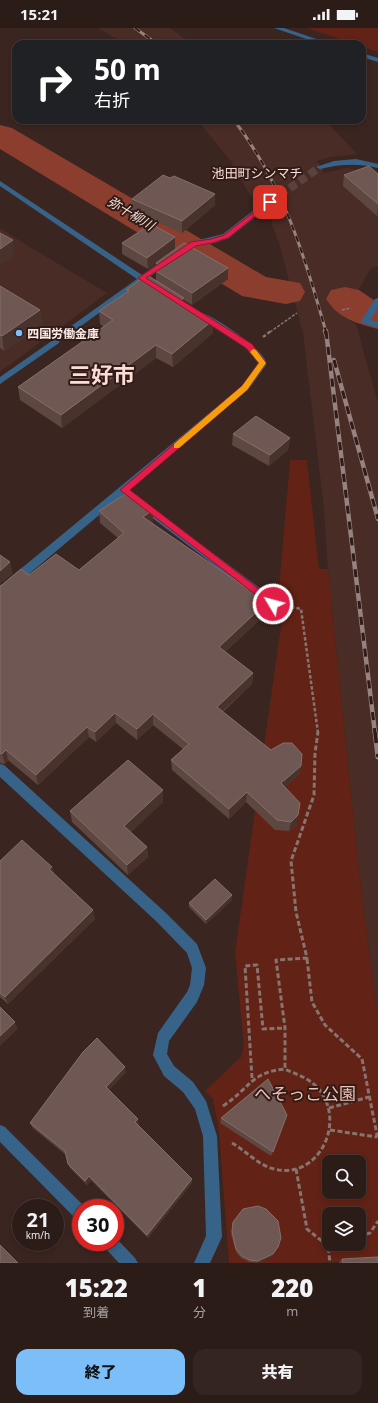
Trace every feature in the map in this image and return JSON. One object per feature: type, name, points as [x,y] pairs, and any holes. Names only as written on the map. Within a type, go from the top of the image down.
[{"type":"street","points":[[277,28],[315,40]]},
{"type":"street","points":[[366,56],[378,60]]},
{"type":"street","points":[[320,167],[335,162],[354,162],[378,166]]},
{"type":"street","points":[[0,183],[162,291]]},
{"type":"street","points":[[0,381],[179,252],[194,244],[212,241],[226,236],[270,202]]},
{"type":"street","points":[[376,305],[365,322],[378,326]]},
{"type":"street","points":[[0,592],[130,495],[245,388],[263,363],[249,346],[195,312]]},
{"type":"street","points":[[130,495],[273,604]]},
{"type":"street","points":[[0,769],[162,918],[192,949],[199,968],[197,985],[192,997],[163,1038],[160,1055],[169,1071],[188,1087],[201,1106],[210,1140],[214,1237],[202,1263]]},
{"type":"street","points":[[0,1132],[72,1205]]},
{"type":"street","points":[[118,1251],[130,1263]]},
{"type":"path","points":[[342,310],[350,309]]},
{"type":"path","points":[[249,346],[297,313]]},
{"type":"path","points":[[273,604],[301,609],[318,737],[315,753],[314,795],[291,861],[296,912],[307,958],[312,1002],[324,1025],[362,1058],[378,1139],[330,1130]]},
{"type":"path","points":[[285,1069],[285,1028],[276,960],[307,958]]},
{"type":"path","points":[[252,1078],[245,966],[257,965],[263,1029],[285,1028]]},
{"type":"path","points":[[210,1140],[233,1143],[265,1166],[278,1170],[304,1167],[316,1158],[325,1146],[330,1130],[329,1108],[318,1088],[311,1079],[303,1074],[285,1069],[266,1070],[252,1078],[240,1093],[226,1105]]},
{"type":"path","points":[[329,1108],[369,1097]]},
{"type":"path","points":[[296,1169],[307,1229],[322,1241]]},
{"type":"path","points":[[366,1234],[370,1233],[378,1221]]},
{"type":"path","points":[[329,1251],[330,1263]]},
{"type":"shaded area","points":[[98,28],[170,28],[186,40],[119,40]]},
{"type":"shaded area","points":[[200,124],[329,124],[357,154],[331,157],[317,161],[324,173],[345,168],[378,173],[378,266],[371,268],[356,294],[344,294],[341,307],[344,317],[356,324],[378,403],[378,1023],[358,863],[328,569],[324,509],[303,333],[279,243],[272,225],[273,209],[267,197],[264,199],[256,194],[251,197],[230,160]]},
{"type":"shaded area","points":[[0,228],[107,293],[0,372]]},
{"type":"green space","points":[[307,28],[378,28],[378,52],[366,48],[366,40],[342,40]]},
{"type":"green space","name":"へそっこ公園","points":[[290,460],[307,460],[319,569],[328,569],[358,863],[378,1023],[378,1260],[316,1263],[229,1263],[219,1132],[213,1099],[205,1091],[241,1057],[244,1046],[235,953],[286,590],[279,589]]},
{"type":"building","points":[[369,166],[378,174],[378,204],[344,175]]},
{"type":"building","points":[[163,175],[170,178],[174,176],[215,194],[182,221],[132,199]]},
{"type":"building","points":[[151,224],[175,237],[147,258],[122,243]]},
{"type":"building","points":[[0,233],[13,240],[0,249]]},
{"type":"building","points":[[184,243],[228,268],[192,293],[156,271],[158,269],[156,268],[160,265],[156,263]]},
{"type":"building","points":[[147,275],[184,298],[178,302],[213,320],[172,354],[156,345],[61,415],[18,387],[113,320],[99,311],[129,291],[126,290]]},
{"type":"building","points":[[0,286],[40,310],[2,336],[0,335]]},
{"type":"building","points":[[256,416],[290,438],[270,455],[233,434]]},
{"type":"building","points":[[130,491],[153,510],[143,517],[267,602],[219,647],[253,673],[217,707],[271,750],[283,743],[292,743],[302,754],[301,766],[281,783],[300,803],[298,815],[291,822],[277,820],[247,792],[229,809],[171,760],[189,744],[153,714],[137,729],[115,713],[95,732],[87,727],[36,775],[6,750],[2,754],[0,753],[0,586],[21,569],[29,575],[56,554],[79,570],[124,533],[99,511]]},
{"type":"building","points":[[0,555],[10,562],[0,571]]},
{"type":"building","points":[[128,760],[163,790],[124,826],[147,847],[127,865],[70,811]]},
{"type":"building","points":[[22,840],[52,867],[49,869],[93,910],[5,997],[0,993],[0,861]]},
{"type":"building","points":[[215,879],[232,895],[206,920],[189,903]]},
{"type":"building","points":[[0,1007],[15,1022],[0,1036]]},
{"type":"building","points":[[97,1038],[125,1067],[106,1087],[138,1119],[135,1122],[192,1179],[147,1235],[124,1212],[124,1199],[112,1199],[89,1176],[85,1181],[68,1164],[65,1151],[30,1123],[83,1052]]},
{"type":"building","points":[[268,1079],[287,1115],[273,1152],[221,1118]]},
{"type":"building","points":[[258,1206],[266,1209],[278,1221],[281,1238],[278,1247],[273,1254],[258,1261],[250,1260],[242,1256],[236,1249],[232,1231],[233,1222],[243,1209]]},
{"type":"building","points":[[0,1245],[18,1263],[0,1263]]},
{"type":"building","points":[[378,1257],[378,1263],[343,1263],[342,1259]]},
{"type":"waterway","name":"弥十柳川","points":[[0,135],[256,287],[286,292]]},
{"type":"waterway","name":"弥十柳川","points":[[345,299],[363,312],[378,316]]},
{"type":"tunnel","points":[[270,202],[320,167]]},
{"type":"railway","points":[[135,28],[152,40]]},
{"type":"railway","points":[[237,124],[266,170],[279,196],[300,248],[326,332]]},
{"type":"railway","points":[[325,331],[327,336]]},
{"type":"railway","points":[[326,331],[327,336]]},
{"type":"railway","points":[[327,336],[375,733]]},
{"type":"railway","points":[[334,360],[378,519]]},
{"type":"railway","points":[[375,732],[378,757]]},
{"type":"slow traffic","points":[[176,446],[245,388],[263,363],[253,352]]},
{"type":"place","name":"四国労働金庫","points":[[19,333]]},
{"type":"district","name":"池田町シンマチ","points":[[257,173]]},
{"type":"district","name":"三好市","points":[[102,374]]},
{"type":"route","points":[[270,202],[226,236],[212,241],[194,244],[179,252],[142,278],[249,346],[263,363],[245,388],[124,490],[273,604]]}]
